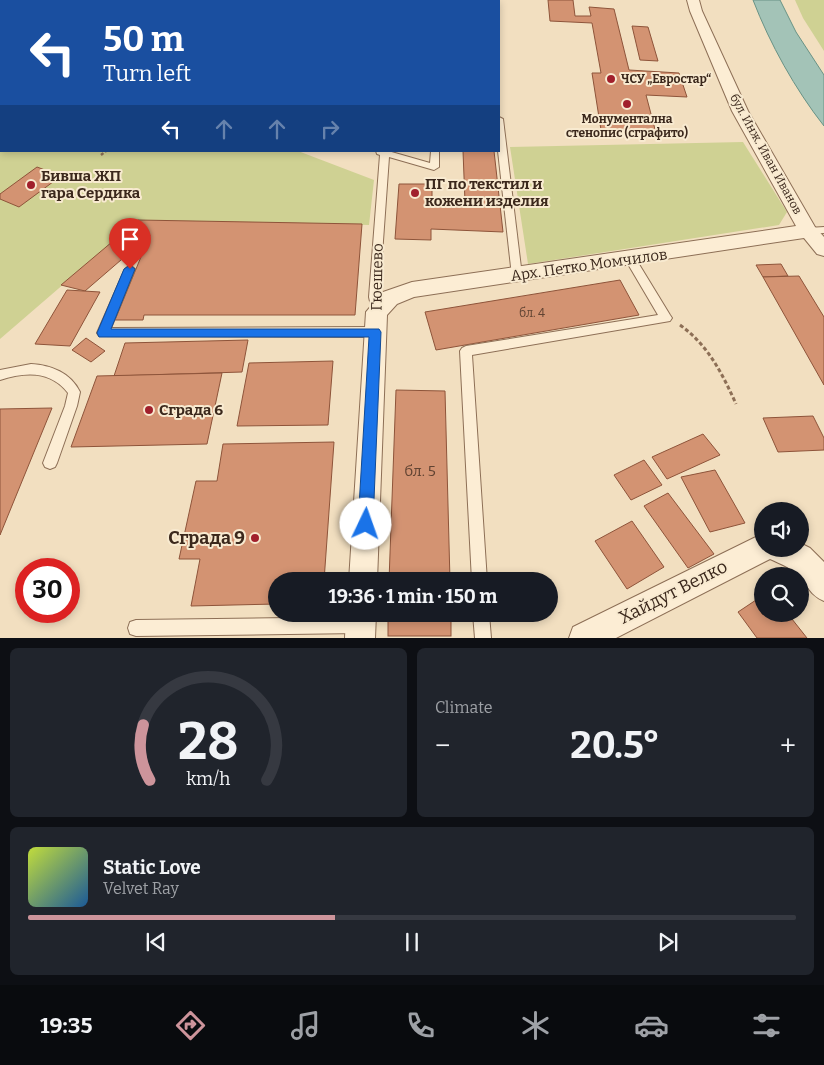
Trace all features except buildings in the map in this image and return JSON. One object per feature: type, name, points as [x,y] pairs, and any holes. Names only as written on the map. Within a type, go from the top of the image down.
[{"type":"street","name":"бул. Инж. Иван Иванов","points":[[693,0],[696,11],[740,111],[816,231],[824,249]]},
{"type":"street","name":"Арх. Петко Момчилов","points":[[376,322],[390,298],[398,294],[816,231]]},
{"type":"street","name":"Гюешево","points":[[363,572],[376,322]]},
{"type":"street","name":"Хайдут Велко","points":[[584,638],[754,552]]},
{"type":"street","points":[[798,557],[807,564],[824,587]]},
{"type":"lane","points":[[500,128],[517,276]]},
{"type":"lane","points":[[382,152],[434,167],[435,152]]},
{"type":"lane","name":"Гюешево","points":[[376,322],[374,297],[382,152]]},
{"type":"lane","points":[[478,572],[466,351],[666,318],[630,259]]},
{"type":"lane","points":[[130,269],[103,333],[376,322]]},
{"type":"lane","points":[[0,374],[27,368],[58,374],[68,381],[74,392],[71,406],[50,463]]},
{"type":"lane","points":[[482,622],[483,638]]},
{"type":"lane","points":[[136,628],[360,625]]},
{"type":"path","points":[[102,155],[105,152]]},
{"type":"path","points":[[666,318],[687,330],[704,345],[723,376],[736,404]]},
{"type":"green space","points":[[795,0],[824,0],[824,51],[803,18]]},
{"type":"green space","points":[[743,142],[787,212],[779,225],[528,264],[510,147]]},
{"type":"green space","points":[[0,152],[301,152],[374,180],[369,225],[138,220],[0,339]]},
{"type":"shaded area","points":[[753,0],[780,0],[796,32],[824,75],[824,126],[784,66]]},
{"type":"place","name":"ЧСУ „Евростар“","points":[[611,79]]},
{"type":"place","name":"Монументална стенопис (сграфито)","points":[[627,104]]},
{"type":"place","name":"Бивша ЖП гара Сердика","points":[[31,185]]},
{"type":"place","name":"ПГ по текстил и кожени изделия","points":[[415,193]]},
{"type":"place","name":"Сграда 6","points":[[149,410]]},
{"type":"place","name":"Сграда 9","points":[[255,538]]},
{"type":"route","points":[[130,269],[103,333],[375,332],[366,524]]}]
